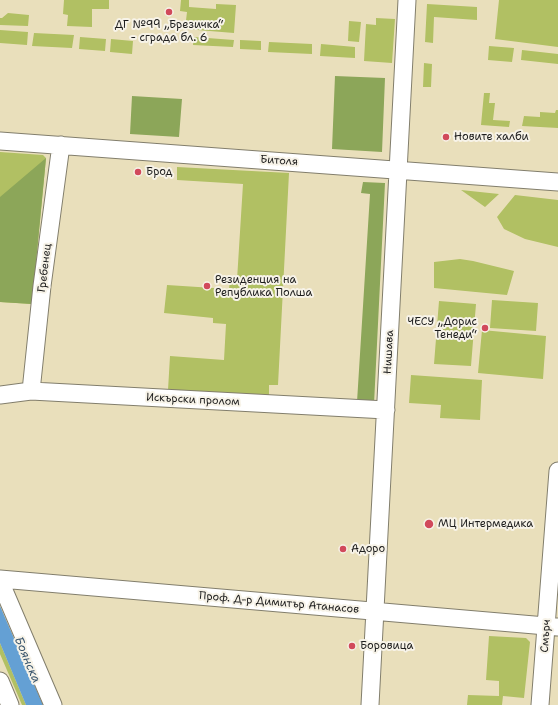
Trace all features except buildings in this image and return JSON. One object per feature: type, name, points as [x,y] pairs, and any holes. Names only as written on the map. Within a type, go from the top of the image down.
[{"type":"street","name":"Нишава","points":[[370,705],[407,0]]},
{"type":"street","name":"Битоля","points":[[0,141],[558,182]]},
{"type":"street","name":"Гребенец","points":[[31,391],[42,286],[61,145]]},
{"type":"street","name":"Искърски пролом","points":[[0,395],[31,391],[386,410]]},
{"type":"street","name":"Смърч","points":[[540,705],[552,627],[558,471]]},
{"type":"street","name":"Проф. Д-р Димитър Атанасов","points":[[0,580],[552,627]]},
{"type":"street","points":[[0,580],[53,705]]},
{"type":"street","points":[[0,681],[9,705]]},
{"type":"street","points":[[0,700],[9,705]]},
{"type":"green space","points":[[64,0],[109,0],[109,9],[92,9],[92,27],[67,26],[68,15],[63,14]]},
{"type":"green space","points":[[181,0],[189,0],[189,7],[216,9],[216,4],[236,5],[234,33],[185,29],[187,12],[180,11]]},
{"type":"green space","points":[[499,0],[558,0],[558,47],[495,39]]},
{"type":"green space","points":[[427,4],[477,7],[477,20],[434,17],[433,43],[425,42]]},
{"type":"green space","points":[[8,13],[29,15],[28,26],[0,25],[0,18]]},
{"type":"green space","points":[[376,18],[395,19],[392,63],[364,61],[366,24],[376,25]]},
{"type":"green space","points":[[349,21],[361,22],[359,42],[348,41]]},
{"type":"green space","points":[[0,30],[28,32],[27,45],[0,43]]},
{"type":"green space","points":[[34,33],[74,35],[72,48],[32,46]]},
{"type":"green space","points":[[80,37],[106,39],[105,51],[79,49]]},
{"type":"green space","points":[[194,37],[234,40],[233,47],[193,45]]},
{"type":"green space","points":[[111,39],[133,41],[132,54],[110,52]]},
{"type":"green space","points":[[240,40],[261,41],[261,50],[240,49]]},
{"type":"green space","points":[[269,42],[312,44],[312,54],[268,52]]},
{"type":"green space","points":[[321,44],[355,47],[355,58],[320,56]]},
{"type":"green space","points":[[489,46],[514,48],[512,62],[488,60]]},
{"type":"green space","points":[[522,50],[558,54],[558,64],[521,60]]},
{"type":"green space","points":[[424,63],[432,64],[431,87],[423,87]]},
{"type":"green space","points":[[335,76],[385,78],[382,152],[332,149]]},
{"type":"green space","points":[[484,93],[490,93],[489,103],[495,103],[493,120],[510,121],[509,127],[481,125]]},
{"type":"green space","points":[[132,96],[182,99],[179,137],[130,134]]},
{"type":"green space","points":[[556,110],[558,110],[558,128],[522,126],[524,116],[540,117],[540,112],[555,113]]},
{"type":"green space","points":[[0,152],[43,155],[46,158],[32,304],[0,302]]},
{"type":"green space","points":[[46,158],[32,304],[0,302],[0,197]]},
{"type":"green space","points":[[177,167],[289,173],[278,385],[269,385],[269,398],[168,390],[170,356],[224,360],[226,324],[213,323],[213,318],[164,313],[167,285],[229,289],[230,280],[237,280],[243,184],[177,180]]},
{"type":"green space","points":[[363,182],[385,183],[374,404],[357,402],[370,194],[361,193]]},
{"type":"green space","points":[[461,190],[499,194],[485,207]]},
{"type":"green space","points":[[515,195],[558,200],[558,247],[525,239],[504,229],[497,217]]},
{"type":"green space","points":[[460,259],[514,271],[507,295],[434,288],[434,262]]},
{"type":"green space","points":[[492,300],[538,303],[536,331],[490,328]]},
{"type":"green space","points":[[439,301],[476,304],[471,366],[434,364]]},
{"type":"green space","points":[[482,330],[546,336],[543,379],[478,373]]},
{"type":"green space","points":[[411,375],[482,380],[480,420],[440,418],[441,405],[409,403]]},
{"type":"green space","points":[[489,636],[526,638],[530,642],[524,698],[503,696],[502,705],[467,705],[468,695],[499,696],[499,681],[486,680]]},
{"type":"green space","points":[[0,643],[26,705],[22,705],[0,654]]},
{"type":"water","points":[[0,606],[43,705],[26,705],[0,643]]},
{"type":"place","name":"ДГ №99 „Брезичка“ - сграда бл. 6","points":[[169,12]]},
{"type":"place","name":"Новите халби","points":[[446,137]]},
{"type":"place","name":"Брод","points":[[138,172]]},
{"type":"place","name":"Резиденция на Република Полша","points":[[207,286]]},
{"type":"place","name":"ЧЕСУ „Дорис Тенеди“","points":[[485,328]]},
{"type":"place","name":"МЦ Интермедика","points":[[429,524]]},
{"type":"place","name":"Адоро","points":[[343,549]]},
{"type":"place","name":"Боровица","points":[[352,646]]},
{"type":"water label","name":"Боянска","points":[[27,660]]}]
